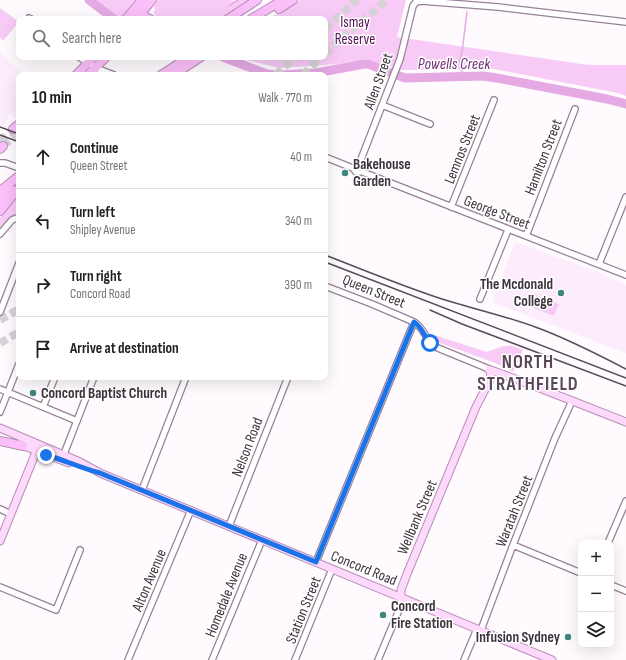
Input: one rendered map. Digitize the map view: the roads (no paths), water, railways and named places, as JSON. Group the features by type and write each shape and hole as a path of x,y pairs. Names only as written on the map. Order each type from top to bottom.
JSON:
{"highway":[{"path":"129,16 142,0"},
{"path":"139,16 152,0"},
{"path":"232,16 257,0"},
{"path":"256,16 283,0"},
{"path":"266,16 293,0"},
{"path":"79,72 91,60"},
{"path":"91,72 103,60"},
{"path":"166,72 184,60"},
{"path":"178,72 196,60"},
{"path":"0,191 16,181"},
{"path":"0,200 16,182"},
{"path":"0,211 16,192"},
{"path":"0,441 22,446"}],"main road":[{"name":"Queen Street","path":"490,370 626,422"},
{"name":"Wellbank Street","path":"476,407 490,380 490,370"},
{"name":"Wellbank Street","path":"401,597 401,590 407,574 490,370"},
{"path":"490,380 500,373"},
{"name":"Concord Road","path":"0,428 38,448 80,462 100,473 552,660"},
{"name":"Concord Road","path":"0,437 22,446 38,448"},
{"path":"0,541 38,448"}],"street":[{"path":"415,1 498,7 626,22"},
{"name":"Allen Street","path":"358,169 396,70 415,1"},
{"path":"91,60 96,68 106,72"},
{"name":"Lemnos Street","path":"451,207 494,100"},
{"path":"382,105 430,124"},
{"name":"Hamilton Street","path":"526,236 575,109"},
{"name":"George Street","path":"328,159 358,169 508,230 626,275"},
{"path":"0,163 16,167"},
{"path":"599,264 626,197"},
{"path":"0,234 12,220 16,218"},
{"path":"480,299 508,230"},
{"path":"0,312 16,271"},
{"name":"Queen Street","path":"328,287 414,322 433,346 490,370"},
{"path":"316,562 414,322"},
{"path":"0,412 16,372"},
{"path":"43,407 54,380"},
{"path":"63,457 93,380"},
{"path":"142,490 185,380"},
{"name":"Nelson Road","path":"229,526 287,380"},
{"path":"0,389 77,421"},
{"name":"Waratah Street","path":"464,660 479,629 572,401"},
{"path":"609,540 626,501"},
{"path":"0,509 11,514"},
{"name":"Alton Avenue","path":"128,660 191,510"},
{"name":"Homedale Avenue","path":"212,660 262,540"},
{"path":"513,545 578,572"},
{"path":"0,587 56,610 80,550"},
{"name":"Station Street","path":"295,660 332,569"},
{"path":"614,586 626,591"},
{"name":"Wellbank Street","path":"378,660 399,610 401,597"}],"waterway":[{"name":"Powells Creek","path":"89,0 110,16"},
{"path":"229,6 238,0"},
{"path":"467,12 462,52 459,63 461,70 468,77"},
{"name":"Powells Creek","path":"231,60 262,72"},
{"name":"Powells Creek","path":"321,72 368,64 405,78 483,76 607,99 626,104"}],"tunnel":[{"path":"328,25 357,0"},
{"path":"328,51 387,0"},
{"path":"279,72 292,60"},
{"path":"306,72 318,60"},
{"path":"0,141 13,129"},
{"path":"3,146 16,135"},
{"path":"0,320 16,311"},
{"path":"0,343 16,334"}],"railway":[{"path":"0,127 16,133"},
{"path":"0,135 16,141"},
{"path":"328,256 427,294 549,332 626,369"},
{"path":"328,263 626,378"},
{"path":"430,310 462,324 626,386"}],"place":[{"name":"Bakehouse Garden","path":"345,173"},
{"name":"The Mcdonald College","path":"561,293"},
{"name":"Concord Baptist Church","path":"33,393"},
{"name":"Concord Fire Station","path":"383,615"},
{"name":"Infusion Sydney","path":"568,637"}],"district":[{"name":"NORTH STRATHFIELD","path":"528,372"}],"park label":[{"name":"Ismay Reserve","path":"355,30"}]}
